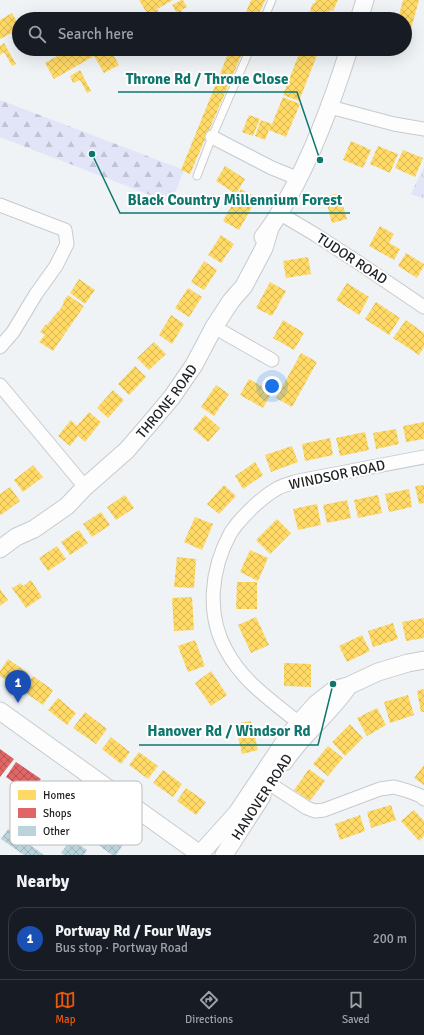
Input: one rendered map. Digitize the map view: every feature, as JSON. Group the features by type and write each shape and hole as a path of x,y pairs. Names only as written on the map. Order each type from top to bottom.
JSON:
{"street":[{"path":"361,12 365,0"},
{"name":"THRONE ROAD","path":"0,549 16,537 34,529 67,506 85,487 127,450 172,397 194,365 214,328 231,301 236,280 258,244 279,214 299,179 330,107 347,56"},
{"path":"330,107 394,124 424,129"},
{"path":"212,137 272,168 299,179"},
{"path":"0,206 65,230 67,244 56,266 36,294 13,332 0,347"},
{"name":"TUDOR ROAD","path":"279,214 353,259 424,307"},
{"path":"214,328 272,360"},
{"path":"0,385 85,487"},
{"name":"WINDSOR ROAD","path":"304,727 249,682 226,650 219,633 214,614 213,593 216,572 230,532 263,498 279,487 298,481 424,458"},
{"name":"HANOVER ROAD","path":"224,855 289,735 304,727 316,704 334,690 348,686 378,672 424,660"},
{"path":"0,711 98,781"},
{"path":"265,781 307,808 315,811 324,810 380,789 394,787 422,796 424,799"},
{"name":"HANOVER ROAD","path":"200,854 265,781"},
{"path":"142,813 200,854"}],"lane":[{"path":"267,12 272,0"},
{"path":"197,176 247,56"}],"green space":[{"path":"0,100 184,170 171,203 0,137"},
{"path":"424,167 424,199 411,194"}],"building: Homes":[{"path":"139,0 173,0 157,9 159,12 146,12"},
{"path":"183,0 187,7 181,10 182,12 176,12 172,5"},
{"path":"251,0 265,0 260,12 246,12"},
{"path":"316,0 338,0 333,11 330,10 329,12 310,12 313,3 315,3"},
{"path":"403,0 419,0 412,25 412,12 400,12"},
{"path":"12,13 12,35 11,33 0,39 0,20"},
{"path":"4,43 16,64 12,66 4,52 0,55 0,46"},
{"path":"58,56 94,56 54,79 45,63"},
{"path":"94,56 114,56 119,65 104,73"},
{"path":"227,56 241,56 190,174 181,170"},
{"path":"298,56 317,56 299,101 283,95"},
{"path":"80,70 91,91 87,93 80,80 73,83 70,76"},
{"path":"283,97 300,104 286,137 269,130 265,140 255,136 261,120 272,124"},
{"path":"249,115 260,119 253,136 242,132"},
{"path":"351,141 371,150 363,168 343,160"},
{"path":"378,146 398,154 390,173 370,164"},
{"path":"403,150 423,158 415,177 395,168"},
{"path":"225,166 245,179 236,194 216,181"},
{"path":"241,189 257,198 239,230 223,221"},
{"path":"339,193 347,219 332,223 325,197"},
{"path":"380,226 394,234 389,243 400,249 394,260 369,246"},
{"path":"221,235 234,244 221,263 208,255"},
{"path":"406,253 424,264 417,278 398,266"},
{"path":"308,257 311,274 286,278 283,261"},
{"path":"204,261 217,270 204,290 191,282"},
{"path":"79,279 95,290 85,304 70,293"},
{"path":"270,282 286,291 272,316 256,308"},
{"path":"347,283 369,297 359,315 336,300"},
{"path":"188,288 202,297 189,317 175,308"},
{"path":"68,295 84,306 53,351 39,342 45,335 40,332 59,311"},
{"path":"376,302 400,318 389,335 365,319"},
{"path":"171,315 184,324 172,344 159,335"},
{"path":"283,320 304,333 294,350 273,338"},
{"path":"406,320 424,333 424,347 419,355 393,338"},
{"path":"154,342 166,354 149,370 137,358"},
{"path":"301,353 317,362 292,407 276,398"},
{"path":"135,366 146,377 129,395 118,384"},
{"path":"249,379 272,392 263,408 240,395"},
{"path":"216,385 229,394 214,416 201,407"},
{"path":"113,390 124,400 108,418 97,408"},
{"path":"89,412 101,422 85,442 78,436 70,446 58,436 71,420 77,426"},
{"path":"205,415 220,428 208,442 193,429"},
{"path":"424,422 424,439 406,442 403,426"},
{"path":"396,429 399,444 376,449 373,433"},
{"path":"365,432 369,450 340,456 336,438"},
{"path":"330,438 333,455 305,461 302,444"},
{"path":"292,446 298,462 271,472 265,455"},
{"path":"255,462 263,475 243,489 235,476"},
{"path":"33,465 43,477 23,492 14,480"},
{"path":"224,485 236,496 219,514 207,504"},
{"path":"424,485 424,503 419,504 415,486"},
{"path":"10,487 20,501 1,515 0,494"},
{"path":"409,489 412,507 389,512 385,494"},
{"path":"125,495 134,508 116,520 107,507"},
{"path":"378,495 382,513 358,518 354,500"},
{"path":"347,500 351,518 327,523 323,505"},
{"path":"317,504 321,525 298,530 293,509"},
{"path":"101,512 110,525 92,537 83,524"},
{"path":"195,517 213,524 202,550 184,542"},
{"path":"277,519 291,533 270,554 256,540"},
{"path":"79,530 88,543 70,555 61,542"},
{"path":"57,546 66,559 48,571 39,558"},
{"path":"250,550 268,558 258,581 240,572"},
{"path":"177,557 196,559 194,588 174,587"},
{"path":"31,580 42,597 26,608 12,588 21,583 23,586"},
{"path":"237,582 257,582 257,609 236,609"},
{"path":"0,589 8,600 0,606"},
{"path":"192,597 194,630 174,631 172,598"},
{"path":"256,617 269,645 251,653 238,625"},
{"path":"424,618 424,638 406,641 402,622"},
{"path":"393,623 398,639 373,647 368,631"},
{"path":"362,635 370,651 347,662 339,646"},
{"path":"195,640 205,666 188,672 178,646"},
{"path":"8,659 28,673 18,688 0,676 0,671"},
{"path":"284,663 311,664 311,687 284,686"},
{"path":"211,671 227,695 211,706 195,683"},
{"path":"33,676 53,690 43,705 23,691"},
{"path":"424,689 424,712 421,712 417,691"},
{"path":"408,695 414,715 390,723 384,702"},
{"path":"58,698 76,713 67,725 48,710"},
{"path":"377,708 386,725 367,736 357,718"},
{"path":"85,712 107,729 96,744 73,728"},
{"path":"251,721 258,750 242,754 235,724"},
{"path":"350,724 363,738 345,756 332,742"},
{"path":"111,737 130,752 121,764 102,749"},
{"path":"328,746 343,758 328,776 313,764"},
{"path":"139,752 158,766 148,779 129,765"},
{"path":"424,765 424,785 414,778"},
{"path":"309,769 325,781 310,801 294,790"},
{"path":"163,770 182,784 173,797 153,783"},
{"path":"186,788 206,802 196,815 177,801"},
{"path":"391,805 396,820 371,828 367,812"},
{"path":"414,810 424,821 424,836 419,841 401,821"},
{"path":"360,815 365,831 340,840 335,824"}],"building: Shops":[{"path":"0,749 14,759 0,777"},
{"path":"16,762 41,779 40,781 12,781 6,777"}],"building: Other":[{"path":"8,829 10,830 10,845 30,845 44,855 24,855 1,839"},
{"path":"67,845 80,845 87,850 84,855 64,855 61,853"},
{"path":"98,845 123,845 116,855 112,855"}],"place":[{"name":"Black Country Millennium Forest","path":"92,154"},
{"name":"Throne Rd / Throne Close","path":"320,160"},
{"name":"Hanover Rd / Windsor Rd","path":"333,684"},
{"name":"Portway Rd / Four Ways","path":"18,703"}]}
